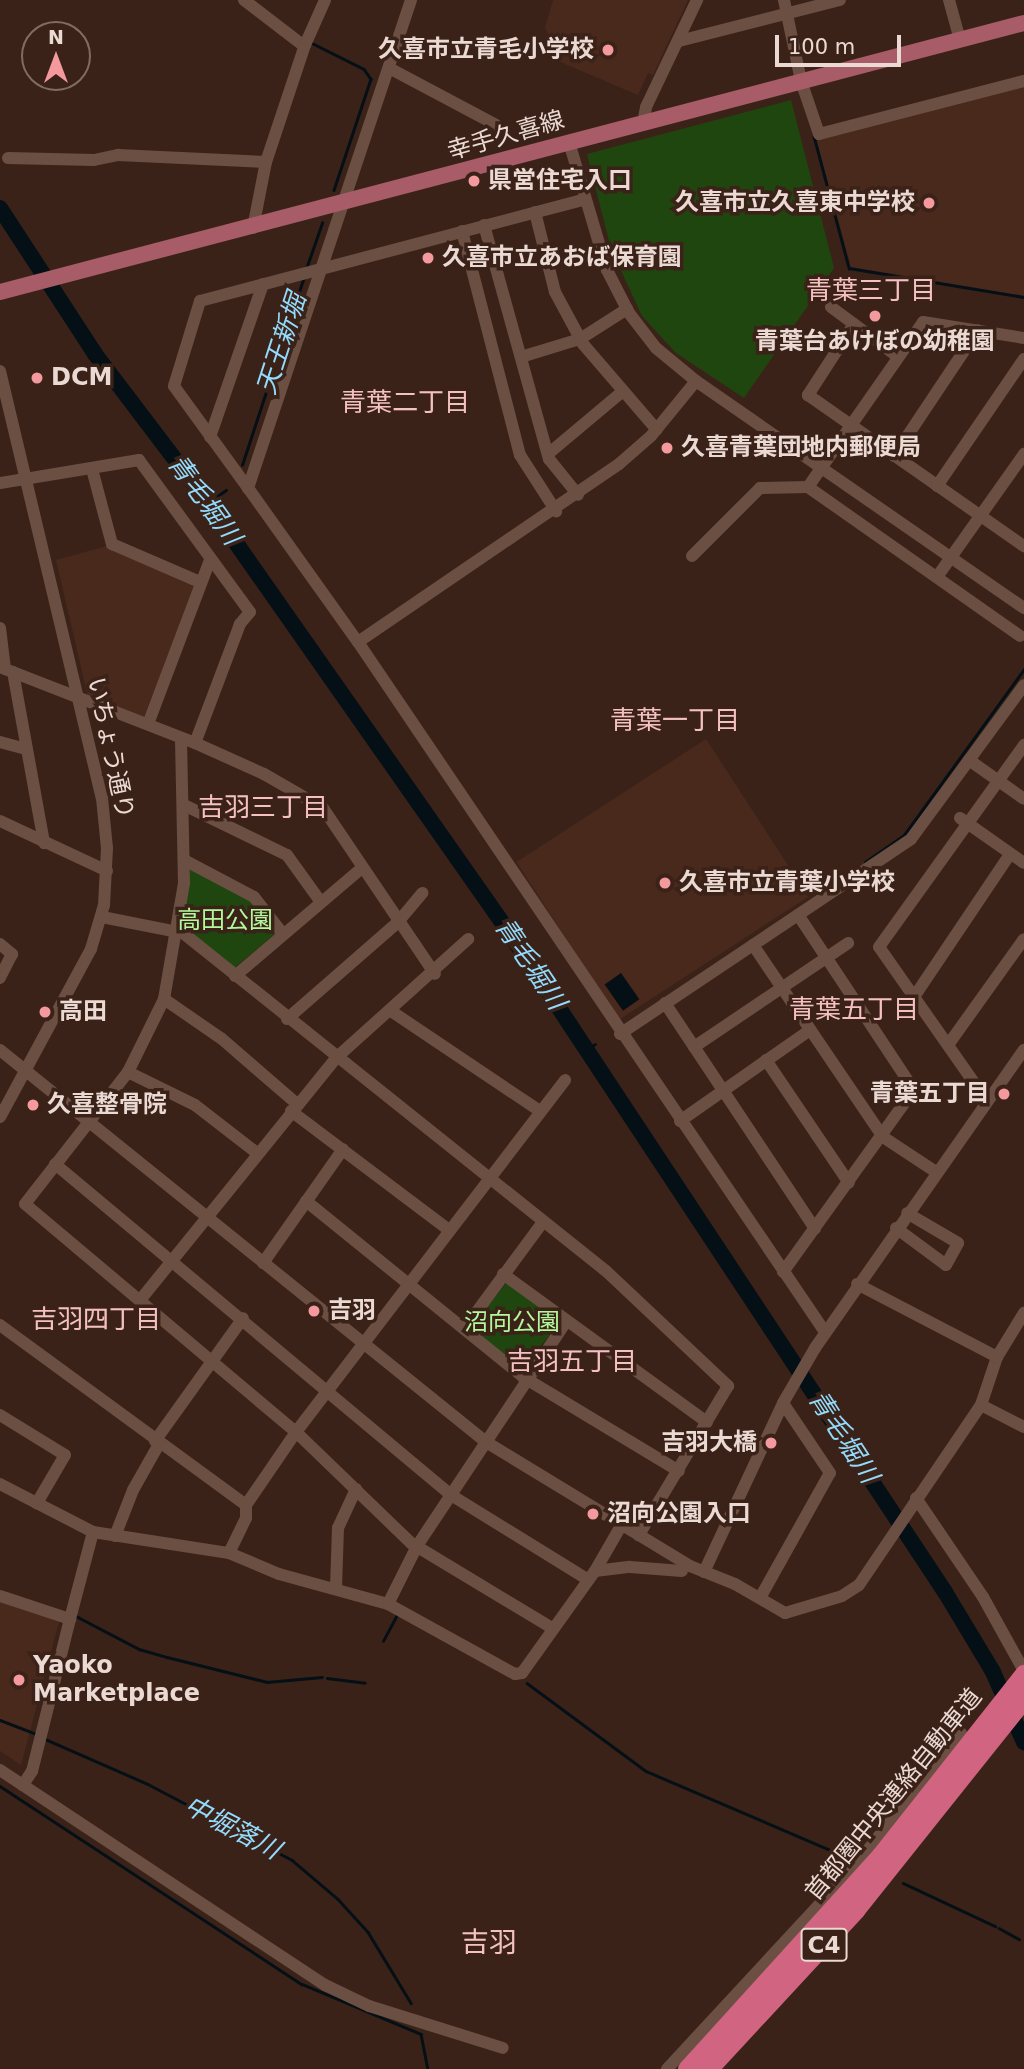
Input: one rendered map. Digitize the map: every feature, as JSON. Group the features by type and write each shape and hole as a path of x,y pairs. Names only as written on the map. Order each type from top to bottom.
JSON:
{"highway":[{"name":"首都圏中央連絡自動車道","path":"687,2069 881,1855 1024,1672"},
{"name":"首都圏中央連絡自動車道","path":"708,2069 878,1882 1024,1698"}],"main road":[{"name":"幸手久喜線","path":"0,292 253,228 1024,23"}],"street":[{"path":"244,0 306,43"},
{"path":"253,228 266,162 306,43 325,0"},
{"path":"248,488 318,270 411,0"},
{"path":"643,123 646,107 697,0"},
{"path":"784,0 784,14 818,134 1024,81"},
{"path":"679,41 840,0"},
{"path":"949,0 960,40"},
{"path":"389,68 496,125"},
{"path":"569,142 598,250 627,309 656,348 696,381 1024,608"},
{"path":"8,158 94,160 118,155 266,162"},
{"path":"585,199 200,301 174,386 358,642 620,1034 825,1332"},
{"path":"535,212 555,292 580,339 657,430"},
{"path":"484,225 548,454 578,495"},
{"path":"462,231 520,455 556,511"},
{"path":"210,437 263,284"},
{"path":"831,307 897,356"},
{"path":"521,357 580,339 627,309"},
{"path":"808,487 923,322 1024,338"},
{"path":"854,324 808,396 1024,546"},
{"path":"894,456 978,330"},
{"path":"937,486 1024,359"},
{"name":"いちょう通り","path":"0,371 106,820 107,871 102,917 80,972 0,1117"},
{"path":"358,642 578,495 657,430 696,381"},
{"path":"548,454 623,391"},
{"path":"937,576 981,516 1019,472 1024,454"},
{"path":"0,483 139,460 250,612 240,624 195,743"},
{"path":"92,468 111,544 200,582"},
{"path":"692,556 760,488 808,487 1020,636"},
{"path":"148,724 210,560"},
{"path":"0,628 6,669 26,749 44,843"},
{"path":"6,669 195,743 264,774 323,808 435,974"},
{"path":"620,1034 911,839 1024,685"},
{"path":"181,738 178,744 186,861 164,999 128,1072 25,1204 296,1432 417,1546 552,1628"},
{"path":"0,742 26,749"},
{"path":"982,1094 879,947 964,820 998,781 1024,745"},
{"path":"969,760 1024,799"},
{"path":"184,805 287,855 320,901"},
{"path":"964,820 1024,863"},
{"path":"0,821 107,871"},
{"path":"915,997 1010,853"},
{"path":"186,861 254,897 282,933"},
{"path":"235,976 282,933 362,868"},
{"path":"287,1019 398,922 422,893"},
{"path":"783,1272 883,1137 914,1090 797,915"},
{"path":"102,917 176,929 487,1180 606,1271 728,1386 639,1535"},
{"path":"141,1299 336,1058 435,974 436,965 468,939"},
{"path":"948,1045 1024,939"},
{"path":"694,1047 848,943"},
{"path":"0,944 12,954 0,978"},
{"path":"753,945 883,1137 936,1172"},
{"path":"164,999 222,1040 294,1108 343,1149 450,1230"},
{"path":"665,1003 815,1229"},
{"path":"391,1011 540,1111"},
{"path":"680,1121 810,1030"},
{"path":"0,1050 486,1442 704,1573 793,1614 842,1596 859,1585 981,1405 997,1357 1024,1313"},
{"path":"704,1573 785,1399 825,1332 1024,1050"},
{"path":"766,1060 849,1183"},
{"path":"128,1072 195,1105 257,1153"},
{"path":"229,1553 246,1518 246,1505 296,1432 565,1080"},
{"path":"262,1262 343,1149"},
{"path":"55,1164 243,1318 451,1495 591,1575 630,1567 682,1571"},
{"path":"306,1201 528,1380 679,1471"},
{"path":"896,1228 946,1265 958,1243 907,1213"},
{"path":"464,1329 543,1222"},
{"path":"503,1274 707,1422"},
{"path":"857,1284 997,1357"},
{"path":"116,1536 133,1490 157,1443 243,1318"},
{"path":"388,1604 417,1546 566,1322"},
{"path":"0,1325 157,1443 246,1505"},
{"path":"760,1598 830,1473 785,1399"},
{"path":"981,1405 1024,1427"},
{"path":"1,1419 65,1455 37,1503"},
{"path":"0,1484 93,1532 229,1553 279,1574 388,1604 515,1674 522,1673 591,1575 622,1524"},
{"path":"336,1588 338,1528 356,1489"},
{"path":"916,1500 1020,1650 1024,1672"},
{"path":"23,1785 32,1771 93,1532"},
{"path":"0,1596 70,1619"},
{"path":"667,2069 855,1866 961,1733"},
{"path":"0,1770 325,1985 369,2006 503,2048"}],"shaded area":[{"name":"久喜市立青毛小学校","path":"553,0 688,0 653,75 648,73 638,95 551,58 553,42 545,28"},
{"name":"久喜市立久喜東中学校","path":"1024,84 1024,296 851,267 816,139"},
{"path":"107,546 196,585 143,719 88,697 56,560"},
{"name":"久喜市立青葉小学校","path":"706,739 808,897 619,1020 516,862"},
{"path":"621,973 639,999 623,1011 605,984"},
{"name":"Yaoko Marketplace","path":"0,1598 60,1618 21,1765 0,1751"}],"green space":[{"path":"791,100 834,268 744,398 676,353 642,316 611,249 587,154"},
{"name":"高田公園","path":"191,866 253,899 276,933 233,969 180,924"},
{"name":"沼向公園","path":"507,1282 559,1323 523,1369 471,1328"}],"waterway":[{"name":"天王新堀","path":"312,43 364,69 371,79 334,190"},
{"path":"814,136 849,268 1024,297"},
{"name":"青毛堀川","path":"0,208 95,354 208,503 506,928 945,1592 993,1672 1024,1742"},
{"name":"天王新堀","path":"306,269 322,223"},
{"name":"天王新堀","path":"242,465 303,279"},
{"path":"208,503 226,490"},
{"path":"865,862 904,835 1024,669"},
{"path":"587,1049 595,1044"},
{"path":"383,1641 398,1613"},
{"path":"76,1616 139,1649 267,1682 322,1677"},
{"path":"327,1678 365,1683"},
{"path":"527,1683 646,1771 835,1852"},
{"name":"中堀落川","path":"0,1720 36,1734"},
{"name":"中堀落川","path":"45,1739 148,1784 292,1860 338,1899 368,1932 411,2003"},
{"path":"0,1786 302,1984 421,2034 428,2069"},
{"path":"903,1883 995,1926"},
{"path":"999,1928 1019,1939"}],"place":[{"name":"久喜市立青毛小学校","path":"608,50"},
{"name":"県営住宅入口","path":"474,181"},
{"name":"久喜市立久喜東中学校","path":"929,203"},
{"name":"久喜市立あおば保育園","path":"428,258"},
{"name":"青葉台あけぼの幼稚園","path":"875,316"},
{"name":"DCM","path":"37,378"},
{"name":"久喜青葉団地内郵便局","path":"667,448"},
{"name":"久喜市立青葉小学校","path":"665,883"},
{"name":"高田","path":"45,1012"},
{"name":"青葉五丁目","path":"1004,1094"},
{"name":"久喜整骨院","path":"33,1105"},
{"name":"吉羽","path":"314,1311"},
{"name":"吉羽大橋","path":"771,1443"},
{"name":"沼向公園入口","path":"593,1514"},
{"name":"Yaoko Marketplace","path":"19,1680"}],"district":[{"name":"青葉三丁目","path":"871,291"},
{"name":"青葉二丁目","path":"405,403"},
{"name":"青葉一丁目","path":"675,721"},
{"name":"吉羽三丁目","path":"263,808"},
{"name":"青葉五丁目","path":"854,1010"},
{"name":"吉羽四丁目","path":"96,1320"},
{"name":"吉羽五丁目","path":"572,1362"},
{"name":"吉羽","path":"489,1943"}]}
